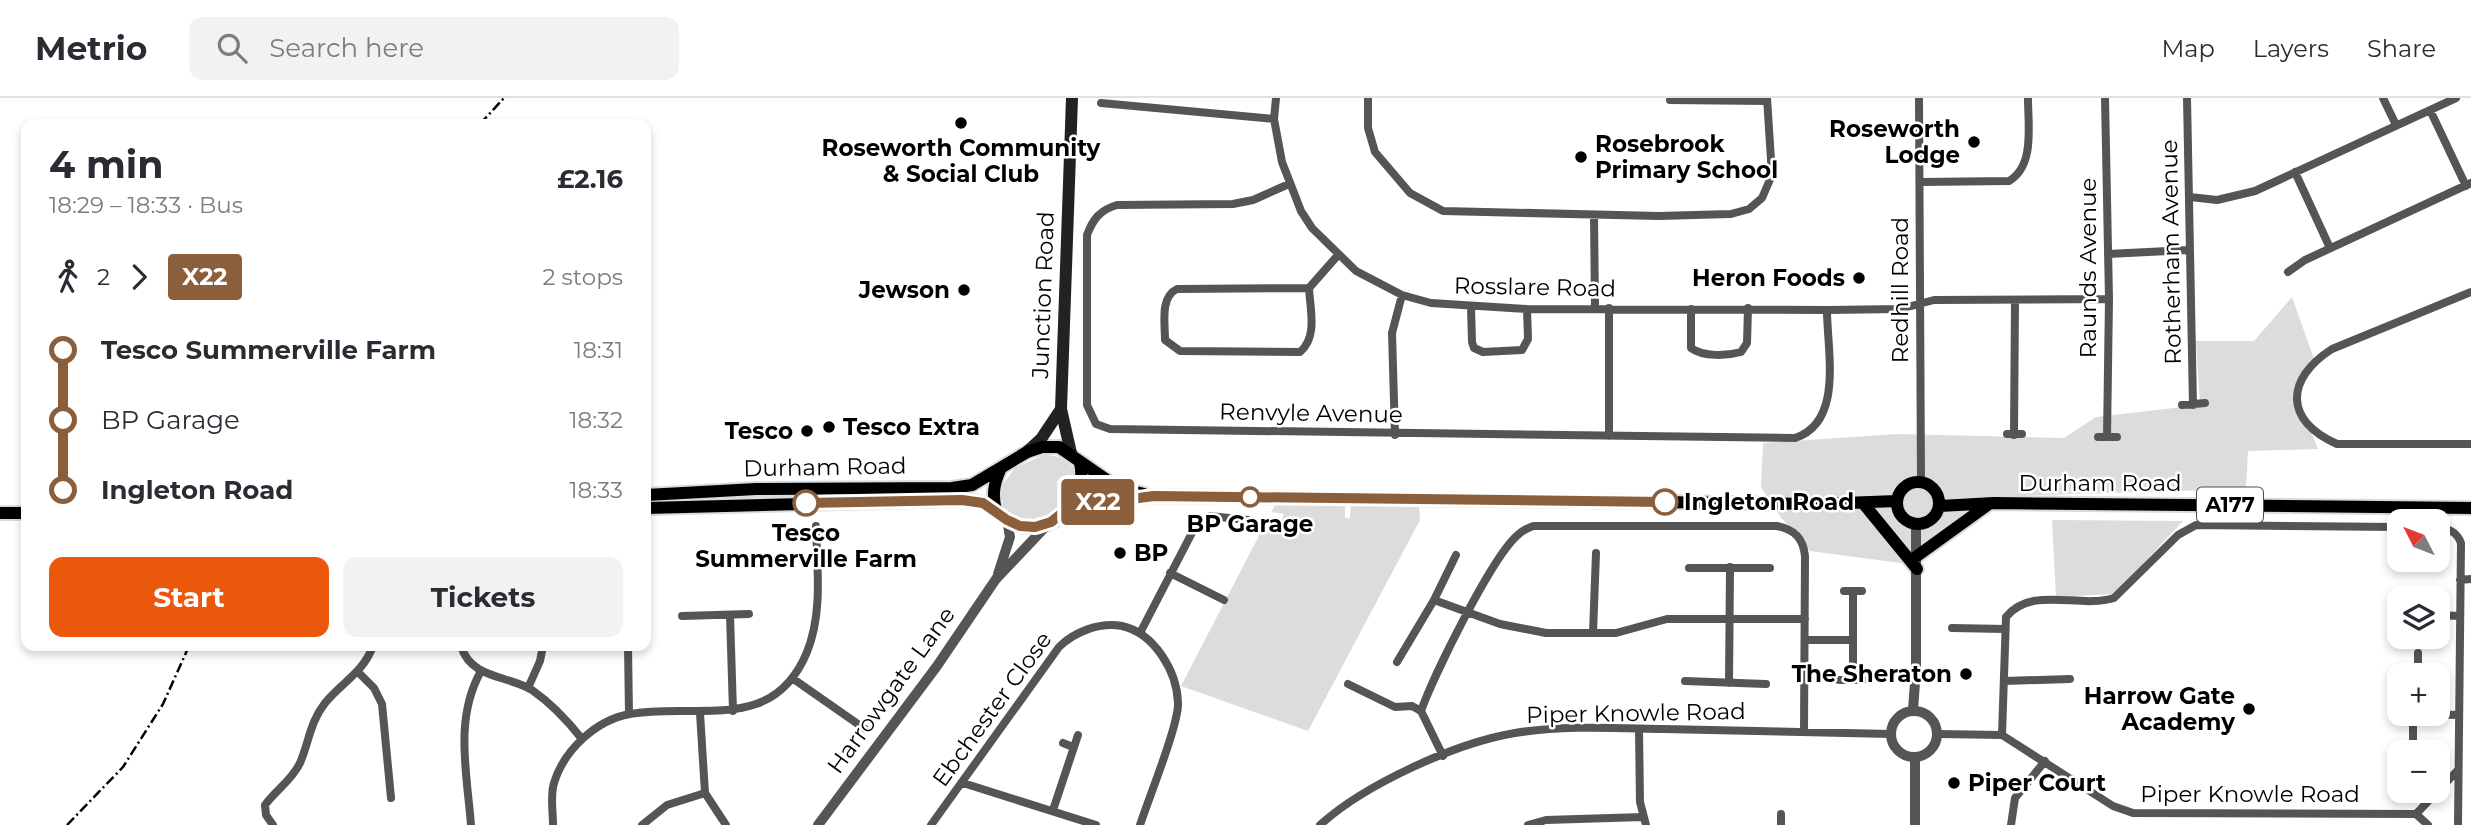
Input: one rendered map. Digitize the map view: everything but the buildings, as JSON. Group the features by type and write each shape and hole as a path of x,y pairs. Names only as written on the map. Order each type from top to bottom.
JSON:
{"main road":[{"name":"Junction Road","path":"1072,98 1061,409 1075,458"},
{"name":"Junction Road","path":"1027,452 1041,439 1061,409"},
{"path":"1027,452 1050,447 1075,458 1117,487 1154,496"},
{"name":"Durham Road","path":"651,495 756,489 952,488 972,485 1027,452"},
{"path":"1007,520 1020,526 1035,527 1051,522 1070,507 1080,495 1083,476 1075,458"},
{"path":"996,510 993,499 994,484 1001,470"},
{"path":"1921,481 1936,491 1940,506 1930,521 1916,524 1904,519 1897,501 1903,488 1921,481"},
{"path":"1070,507 1154,496 1863,503 1897,501"},
{"name":"Durham Road","path":"651,508 962,500 983,503 1007,520"},
{"path":"1863,503 1917,563 1989,503"},
{"name":"Durham Road","path":"1940,506 1989,503 2471,508"},
{"path":"0,513 21,513"}],"street":[{"name":"Rosslare Road","path":"1276,98 1274,119 1289,184 1312,228 1356,271 1402,295 1431,303 1527,309 1827,310 1900,309 1934,300 2109,299"},
{"path":"1368,98 1368,128 1375,152 1401,185 1428,205 1443,211 1473,214 1731,215 1749,209 1762,198 1772,175 1767,99 1670,103"},
{"name":"Redhill Road","path":"1919,98 1921,481"},
{"path":"1920,182 2009,181 2020,175 2026,161 2028,98"},
{"name":"Raunds Avenue","path":"2105,98 2109,299 2103,437 2117,437"},
{"name":"Rotherham Avenue","path":"2187,98 2193,405"},
{"path":"2383,98 2396,125"},
{"path":"2190,197 2217,200 2236,197 2456,98"},
{"path":"1101,104 1274,119"},
{"path":"2288,272 2330,248 2468,185 2430,110"},
{"path":"2295,172 2330,248"},
{"name":"Renvyle Avenue","path":"1289,184 1253,200 1233,204 1116,205 1106,208 1093,220 1087,234 1084,368 1089,416 1096,424 1110,429 1395,435 1795,438 1807,434 1819,422 1827,404 1827,310"},
{"path":"1594,215 1595,308"},
{"path":"2108,254 2188,250"},
{"path":"1309,288 1177,289 1170,292 1166,300 1165,340 1180,351 1300,352 1308,345 1311,336 1309,288 1338,255"},
{"path":"2471,292 2332,349 2312,362 2303,375 2297,405 2305,421 2319,436 2337,444 2471,444"},
{"path":"1395,435 1392,333 1402,295"},
{"path":"2014,435 2015,301"},
{"path":"1471,307 1472,342 1474,348 1483,352 1522,350 1528,339 1527,309"},
{"path":"1609,308 1609,436"},
{"path":"1691,309 1691,348 1702,354 1741,352 1746,343 1748,309"},
{"path":"2182,405 2205,403"},
{"path":"1140,825 1178,705 1165,658 1140,633 1195,527 1210,516 1248,520 1260,528"},
{"name":"Harrowgate Lane","path":"996,579 1010,537 1007,520"},
{"name":"Harrowgate Lane","path":"822,824 937,666 996,579 1051,522"},
{"path":"1913,710 1916,524"},
{"path":"1937,734 2002,735 2006,617 2015,606 2030,600 2113,598 2178,535 2196,525 2387,527"},
{"path":"553,825 554,783 562,765 582,739 599,727 629,714 733,711 762,702 792,678 807,652 815,622 816,526"},
{"path":"1421,711 1431,682 1499,558 1518,534 1533,526 1777,526 1789,529 1804,545 1804,731"},
{"path":"2450,532 2458,536 2460,579 2458,825"},
{"path":"1593,633 1596,553"},
{"path":"1397,662 1434,600 1456,555"},
{"path":"1729,683 1730,567"},
{"path":"1689,568 1770,568"},
{"path":"1170,573 1224,600"},
{"path":"2460,579 2471,579"},
{"path":"1853,591 1853,680"},
{"path":"1434,600 1521,630 1593,633 1639,629 1667,619 1805,619"},
{"path":"682,616 749,614"},
{"path":"730,615 733,711"},
{"path":"2450,616 2459,616"},
{"name":"Ebchester Close","path":"931,825 1070,636 1088,629 1120,626 1140,633"},
{"path":"1952,628 2005,629"},
{"path":"1805,640 1853,640"},
{"path":"273,825 265,805 293,776 303,754 310,727 325,703 367,663 371,651"},
{"path":"464,651 471,663 481,671 528,688 560,712 582,739"},
{"path":"528,688 541,651"},
{"path":"628,651 629,714"},
{"path":"2418,653 2418,663"},
{"path":"471,825 464,719 472,687 481,671"},
{"path":"358,672 374,688 382,704 391,798"},
{"path":"792,678 865,729"},
{"path":"2004,681 2070,679"},
{"path":"1839,680 1863,680"},
{"path":"1685,681 1766,684"},
{"path":"1348,684 1395,707 1412,706 1421,711 1443,756"},
{"path":"1913,710 1929,716 1937,734 1931,750 1915,757 1899,752 1891,734 1898,717 1913,710"},
{"path":"700,713 705,793 726,825"},
{"path":"2450,715 2459,715"},
{"name":"Piper Knowle Road","path":"1320,825 1366,791 1462,747 1512,734 1558,728 1891,734"},
{"path":"1528,825 1546,820 1644,821 1639,729"},
{"path":"1053,810 1078,734"},
{"name":"Piper Knowle Road","path":"2002,735 2113,806 2133,813 2416,814"},
{"path":"1063,743 1073,747"},
{"path":"1915,757 1915,825"},
{"path":"2011,825 2015,798 2045,761"},
{"path":"2428,825 2416,814 2458,770"},
{"path":"962,783 1096,825"},
{"path":"642,825 667,805 705,793"},
{"path":"1781,814 1781,825"}],"shaded area":[{"path":"2292,297 2314,359 2295,391 2318,449 2248,451 2246,489 2010,496 1916,565 1810,551 1779,515 1761,487 1763,443 1898,434 2064,438 2096,417 2200,405 2196,341 2254,341"},
{"path":"1043,455 1065,460 1078,479 1056,510 1037,520 1026,519 1003,506 1001,487 1015,468"},
{"path":"1276,504 1345,505 1345,518 1350,518 1351,504 1419,505 1420,520 1308,731 1181,686 1264,526 1276,531 1284,514 1271,512"},
{"path":"2052,520 2183,521 2115,594 2056,597"}],"railway":[{"path":"485,119 504,98"},
{"path":"67,825 123,767 163,704 187,651"}],"bus line":[{"name":"X22","path":"806,503 962,500 983,503 1007,520 1020,526 1035,527 1051,522 1070,507 1154,496 1665,502"}],"place":[{"name":"Roseworth Community & Social Club","path":"961,123"},
{"name":"Roseworth Lodge","path":"1974,142"},
{"name":"Rosebrook Primary School","path":"1581,157"},
{"name":"Heron Foods","path":"1859,278"},
{"name":"Jewson","path":"964,290"},
{"name":"Tesco Extra","path":"829,427"},
{"name":"Tesco","path":"807,431"},
{"name":"BP Garage","path":"1250,497"},
{"name":"Ingleton Road","path":"1665,502"},
{"name":"Tesco Summerville Farm","path":"806,503"},
{"name":"BP","path":"1120,553"},
{"name":"The Sheraton","path":"1966,674"},
{"name":"Harrow Gate Academy","path":"2249,709"},
{"name":"Piper Court","path":"1954,783"}]}
